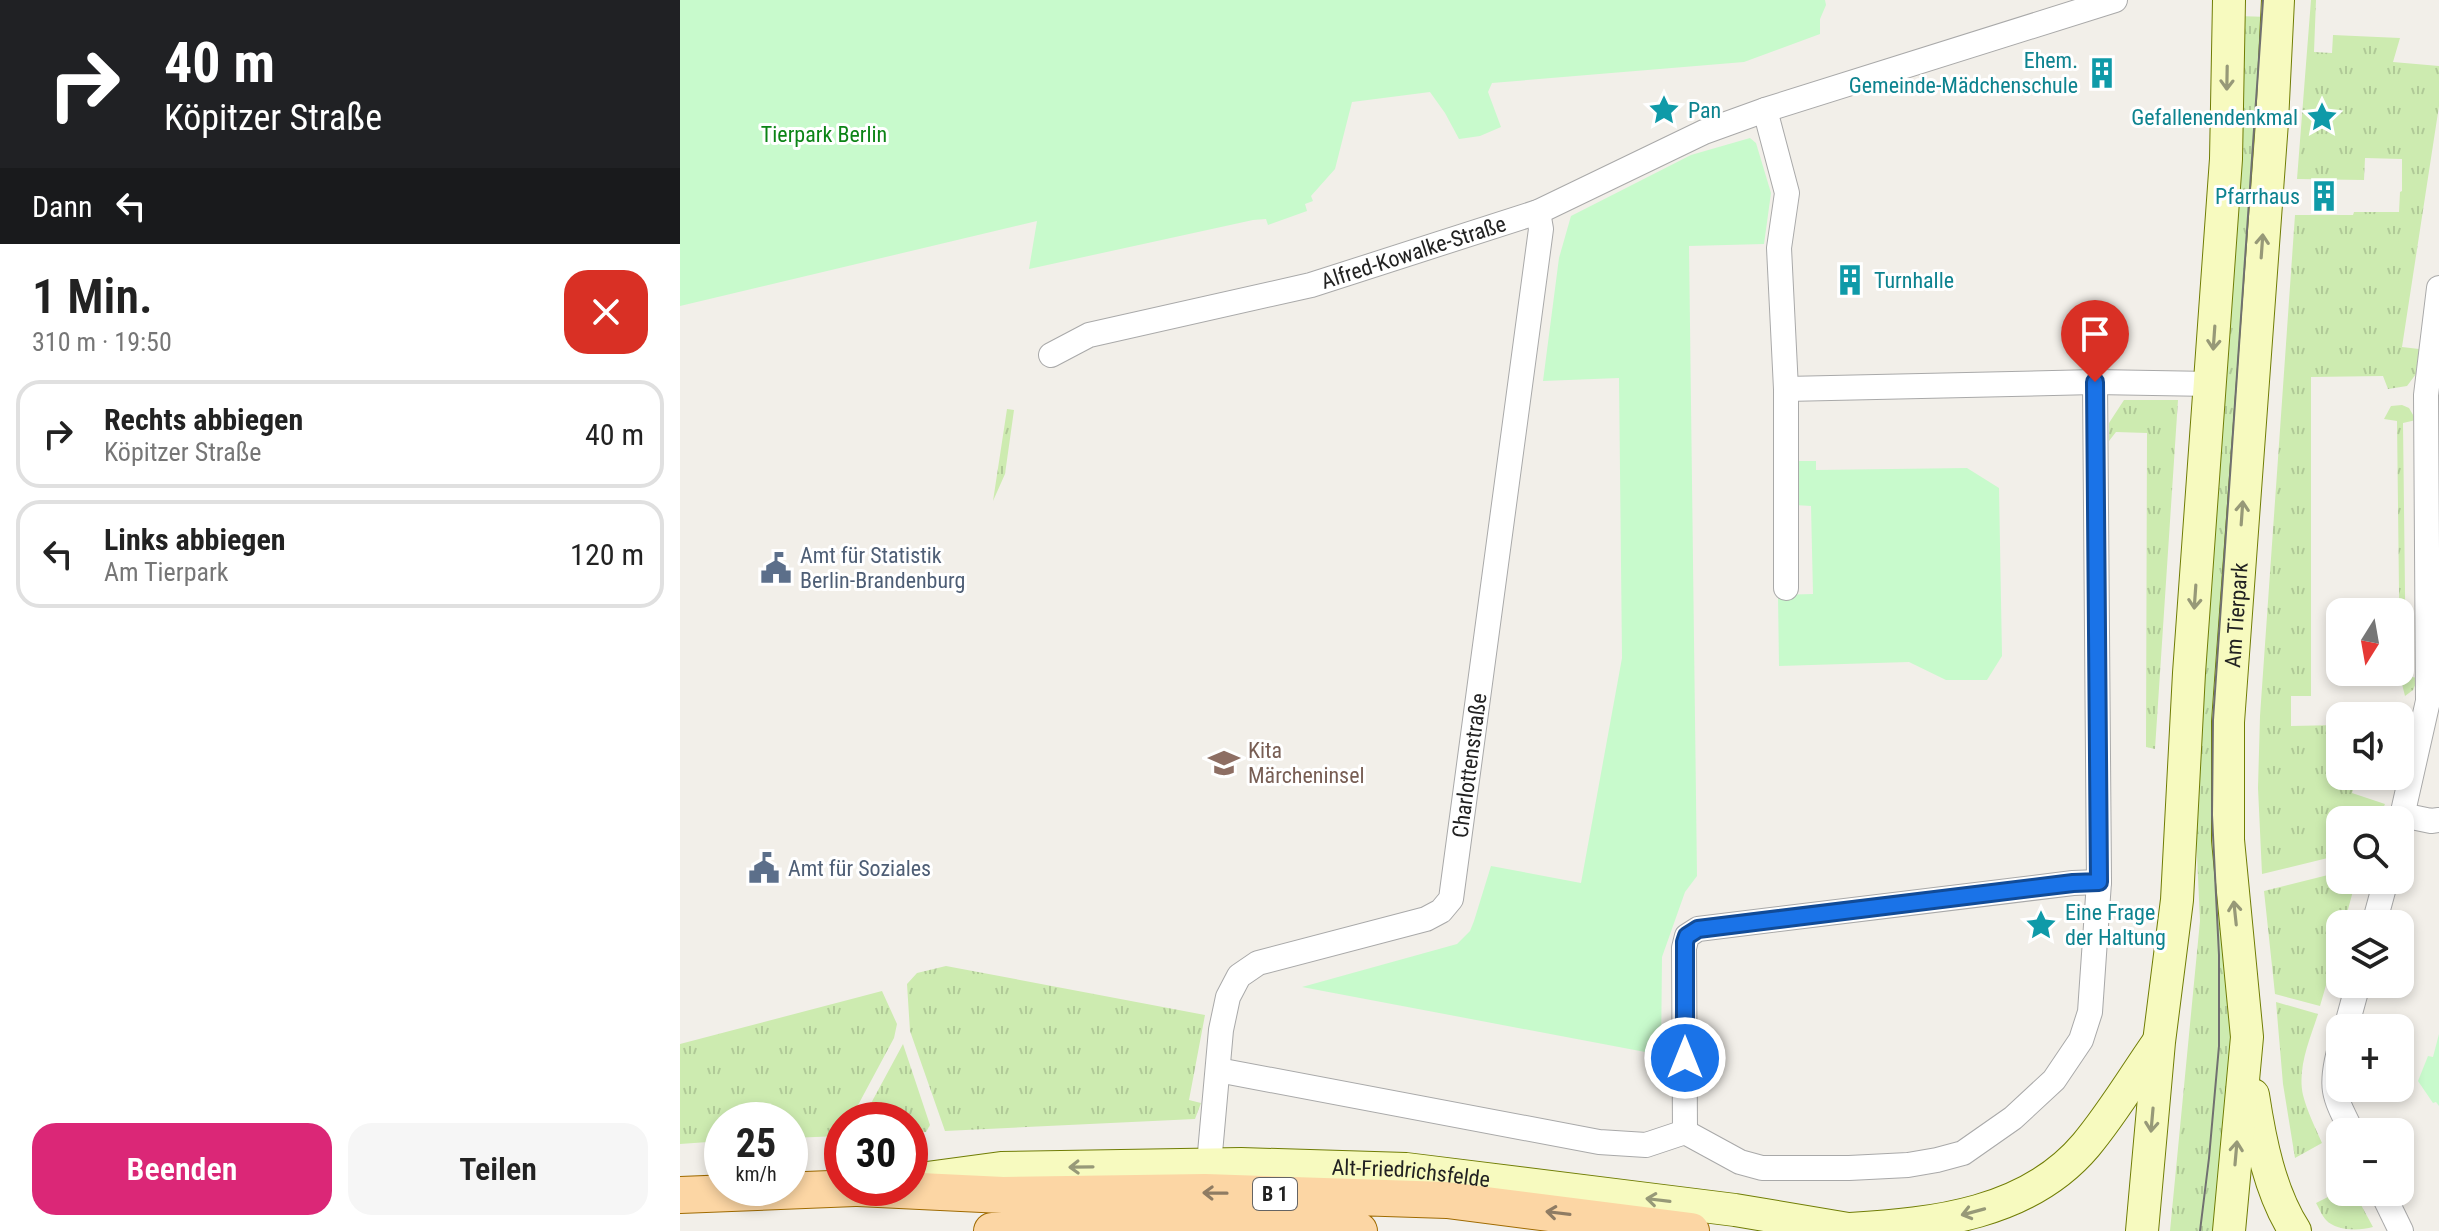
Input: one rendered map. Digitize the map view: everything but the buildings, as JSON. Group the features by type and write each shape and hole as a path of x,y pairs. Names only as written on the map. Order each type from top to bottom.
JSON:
{"main road":[{"name":"Am Tierpark","path":"2142,1231 2159,1042 2177,900 2189,673 2226,159 2229,0"},
{"name":"Am Tierpark","path":"2229,1231 2247,1037 2228,840 2228,722 2271,138 2278,0"},
{"path":"2247,1037 2261,1142 2272,1180 2295,1231"},
{"name":"Alt-Friedrichsfelde","path":"928,1178 1001,1168 1209,1164 1406,1169 1735,1210 1855,1230 1937,1221 1977,1212 2025,1192 2060,1169 2086,1145 2159,1042"},
{"name":"B 1","path":"680,1195 824,1189"},
{"name":"Alt-Friedrichsfelde","path":"928,1191 1003,1195 1205,1192 1447,1200 1691,1231"},
{"name":"B 1","path":"992,1231 1183,1227 1359,1231"}],"street":[{"name":"Alfred-Kowalke-Straße","path":"1051,355 1089,335 1311,285 1538,212 1704,132 2115,0"},
{"path":"1765,110 1787,193 1779,248 1786,389 1786,588"},
{"name":"Charlottenstraße","path":"1209,1164 1221,1030 1228,997 1239,976 1251,967 1426,919 1441,911 1451,899 1541,229 1538,212"},
{"path":"2404,806 2428,701 2426,395 2439,288"},
{"path":"1786,389 2095,382 2211,384"},
{"path":"1218,1070 1599,1142 1646,1145 1685,1132 1740,1162 1762,1168 1849,1168 1937,1160 1963,1153 2013,1118 2054,1080 2070,1058 2081,1040 2090,1012 2099,882 2095,382"},
{"path":"2414,820 2439,820"},
{"path":"1685,1132 1684,948 1687,936 1698,929 2099,882"},
{"path":"2389,1206 2400,1230"}],"green space":[{"name":"Tierpark Berlin","path":"680,0 1825,0 1826,5 1820,19 1820,34 1744,62 1492,83 1488,92 1501,127 1480,136 1459,139 1430,92 1352,102 1335,169 1311,196 1313,201 1305,204 1307,211 1268,225 1266,219 1253,220 1029,269 1037,221 680,306"},
{"path":"2311,0 2316,0 2314,52 2332,53 2333,35 2400,38 2393,62 2439,66 2439,106 2402,347 2419,349 2416,374 2407,386 2388,389 2383,376 2311,377 2311,696 2291,696 2291,726 2326,725 2326,790 2353,790 2352,793 2385,804 2326,806 2326,858 2262,874 2258,788 2260,716 2295,215 2399,212 2402,159 2365,158 2364,180 2297,179"},
{"path":"2239,16 2268,17 2243,365 2235,1018 2215,1231 2170,1231 2200,921 2195,812"},
{"path":"1750,138 1756,143 1771,193 1764,244 1689,246 1697,876 1685,892 1662,957 1661,1055 1302,987 1457,944 1470,931 1491,866 1581,883 1622,658 1619,378 1543,381 1559,258 1571,216 1691,155"},
{"path":"2124,400 2178,400 2155,749 2146,747 2147,433 2116,432 2109,441 2109,423"},
{"path":"2391,406 2409,408 2416,420 2403,423 2405,598 2399,598 2397,421 2384,419"},
{"path":"1007,409 1014,410 1005,474 993,501"},
{"path":"1795,461 1816,461 1816,470 1967,468 1999,488 2002,656 1987,680 1946,680 1909,662 1779,666 1778,595 1813,594 1811,506 1795,505"},
{"path":"2414,677 2418,678 2413,690 2405,696 2402,686 2414,686"},
{"path":"2326,876 2326,894 2352,894 2348,910 2326,910 2326,985 2320,1006 2275,994 2264,891"},
{"path":"946,966 1205,1015 1189,1100 1201,1103 1195,1119 945,1131 910,1031 907,984 917,973"},
{"path":"882,991 897,1024 894,1038 860,1102 824,1102 824,1137 808,1137 808,1102 704,1102 704,1142 680,1144 680,1044"},
{"path":"2276,1002 2318,1014 2305,1054 2302,1085 2307,1107 2322,1143 2295,1158 2283,1084"},
{"path":"2439,1034 2439,1106 2433,1103 2418,1081 2428,1056 2433,1057"},
{"path":"903,1044 922,1102 872,1102"},
{"path":"2326,1198 2326,1206 2362,1206 2373,1227 2348,1229 2330,1224 2316,1203"}],"tram line":[{"path":"2200,1231 2219,1046 2219,955 2212,815 2213,720 2263,0"}],"place":[{"name":"Ehem. Gemeinde-Mädchenschule","path":"2102,73"},
{"name":"Pan","path":"1664,110"},
{"name":"Gefallenendenkmal","path":"2322,117"},
{"name":"Pfarrhaus","path":"2324,196"},
{"name":"Turnhalle","path":"1850,280"},
{"name":"Amt für Statistik Berlin-Brandenburg","path":"776,568"},
{"name":"Kita Märcheninsel","path":"1224,763"},
{"name":"Amt für Soziales","path":"764,868"},
{"name":"Eine Frage der Haltung","path":"2041,925"}],"route":[{"path":"1685,1058 1684,948 1687,936 1698,929 2099,882 2095,382"}]}
